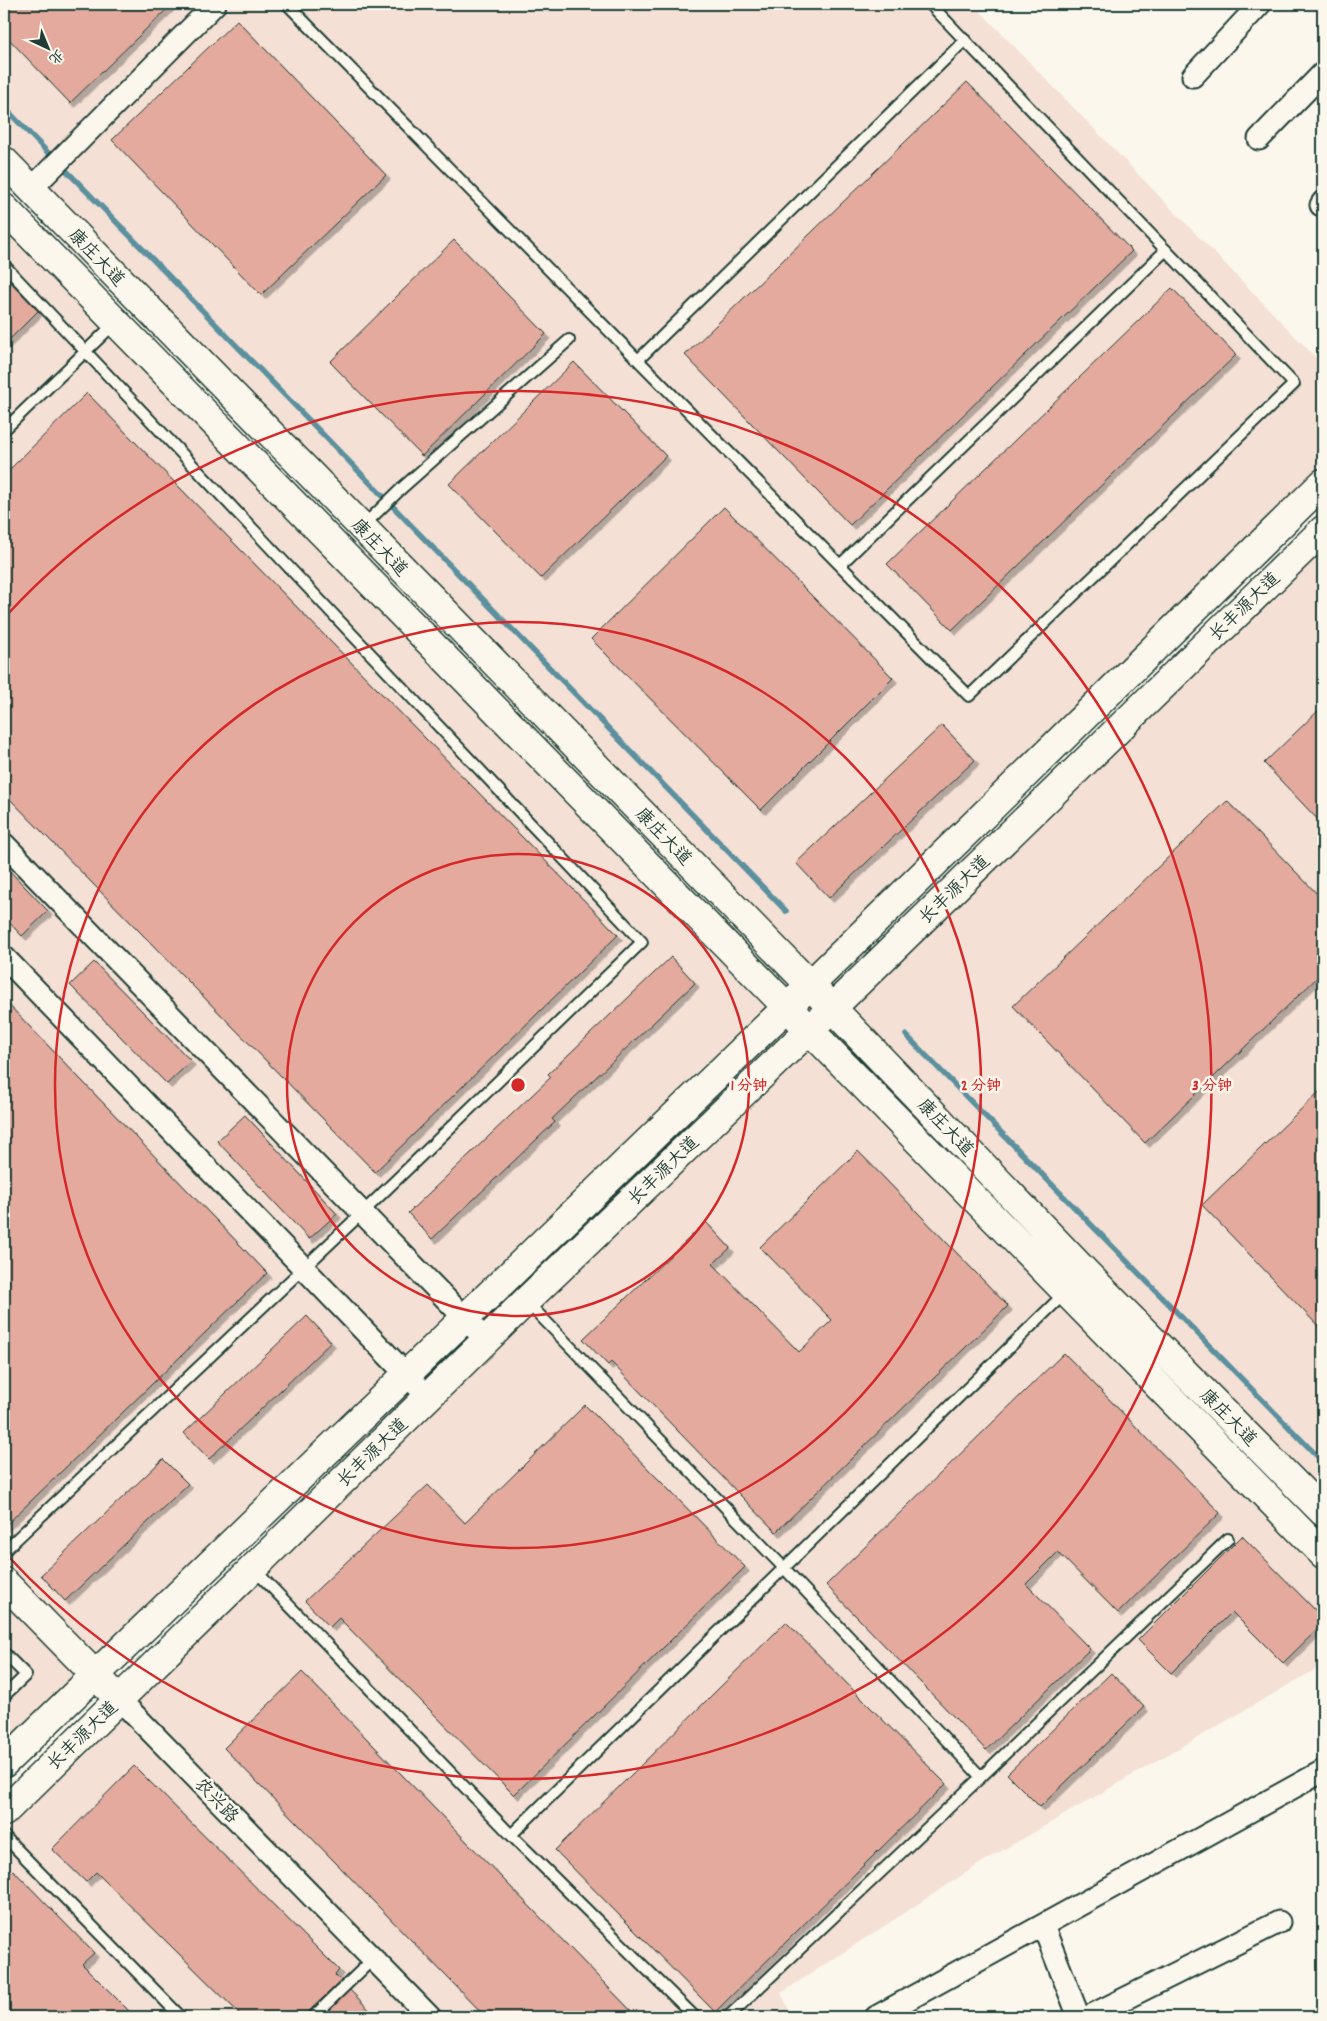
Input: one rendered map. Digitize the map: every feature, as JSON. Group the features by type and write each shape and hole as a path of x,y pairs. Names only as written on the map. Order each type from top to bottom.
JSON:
{"main road":[{"name":"康庄大道","path":"4,161 832,1008 1076,1282 1323,1554"},
{"name":"康庄大道","path":"4,208 787,1007 1076,1282 1323,1512"},
{"name":"长丰源大道","path":"4,1763 810,985 1323,483"},
{"name":"长丰源大道","path":"4,1812 526,1301 832,1008 1323,530"},
{"name":"农兴路","path":"4,1582 119,1699"}],"street":[{"path":"31,189 216,4"},
{"path":"1193,76 1260,4"},
{"path":"1259,139 1323,73"},
{"path":"4,844 486,1340"},
{"path":"4,957 428,1397"},
{"name":"农兴路","path":"119,1699 430,2017"},
{"path":"876,2017 1323,1771"},
{"path":"1088,2017 1279,1922"},
{"path":"1042,1926 1078,2017"}],"lane":[{"path":"287,4 969,696 1294,384 930,4"},
{"path":"638,360 965,40"},
{"path":"840,565 1166,250"},
{"path":"4,265 642,942 362,1213 4,1550"},
{"path":"4,430 116,322"},
{"path":"361,528 403,487 569,340"},
{"path":"511,1835 1076,1282"},
{"path":"526,1301 784,1568 981,1777"},
{"path":"728,2017 1228,1539"},
{"path":"253,1568 511,1835 694,2017"},
{"path":"4,1653 26,1675 4,1696"},
{"path":"4,1836 181,2017"},
{"path":"313,2017 373,1959"}],"shaded area":[{"path":"4,4 973,4 1323,365 1323,483 810,985 4,161"},
{"path":"4,208 787,1007 4,1763"},
{"path":"1323,530 1323,1512 832,1008"},
{"path":"810,1029 1323,1554 1323,1665 984,1861 781,1993 792,2017 4,2017 4,1812"}],"building":[{"path":"4,4 172,4 70,103 4,34"},
{"path":"237,20 386,175 261,295 112,140"},
{"path":"967,82 1132,251 850,525 685,355"},
{"path":"454,240 546,334 422,456 330,362"},
{"path":"4,275 38,311 4,345"},
{"path":"1172,288 1236,355 952,630 887,564"},
{"path":"574,362 666,456 541,578 449,484"},
{"path":"87,393 618,935 375,1172 4,793 4,475"},
{"path":"724,507 893,678 761,810 591,639"},
{"path":"1323,706 1323,825 1264,763"},
{"path":"942,725 975,760 829,898 796,863"},
{"path":"1227,801 1323,900 1323,972 1145,1143 1013,1006"},
{"path":"4,865 48,911 22,936 4,917"},
{"path":"671,957 695,983 552,1119 555,1122 432,1239 408,1213 551,1077 548,1074"},
{"path":"94,962 191,1061 167,1084 70,985"},
{"path":"4,1000 267,1273 4,1527"},
{"path":"1323,1088 1323,1331 1202,1205"},
{"path":"245,1115 337,1214 309,1239 217,1141"},
{"path":"858,1151 1008,1306 776,1532 611,1362 608,1365 583,1339 706,1222 730,1248 713,1264 799,1352 832,1320 760,1247"},
{"path":"307,1316 331,1342 209,1459 184,1433"},
{"path":"1064,1353 1220,1513 1118,1613 1058,1552 1026,1584 1090,1649 986,1750 826,1585"},
{"path":"585,1405 745,1567 514,1795 339,1618 330,1627 305,1601 428,1485 465,1523"},
{"path":"163,1459 188,1484 65,1601 41,1575"},
{"path":"1242,1536 1323,1618 1323,1624 1283,1663 1232,1612 1171,1673 1138,1640"},
{"path":"786,1622 946,1784 715,2012 555,1850"},
{"path":"302,1672 637,2017 486,2017 224,1748"},
{"path":"1111,1673 1144,1707 1040,1807 1007,1774"},
{"path":"134,1766 339,1970 335,1975 341,1981 308,2012 306,2017 243,2017 96,1872 86,1882 52,1849"},
{"path":"13,1870 94,1953 82,1964 135,2017 4,2017 4,1879"},
{"path":"350,1990 376,2017 323,2017"}],"waterway":[{"path":"4,107 54,159"},
{"path":"61,165 786,911"},
{"path":"906,1035 1323,1462"}]}
